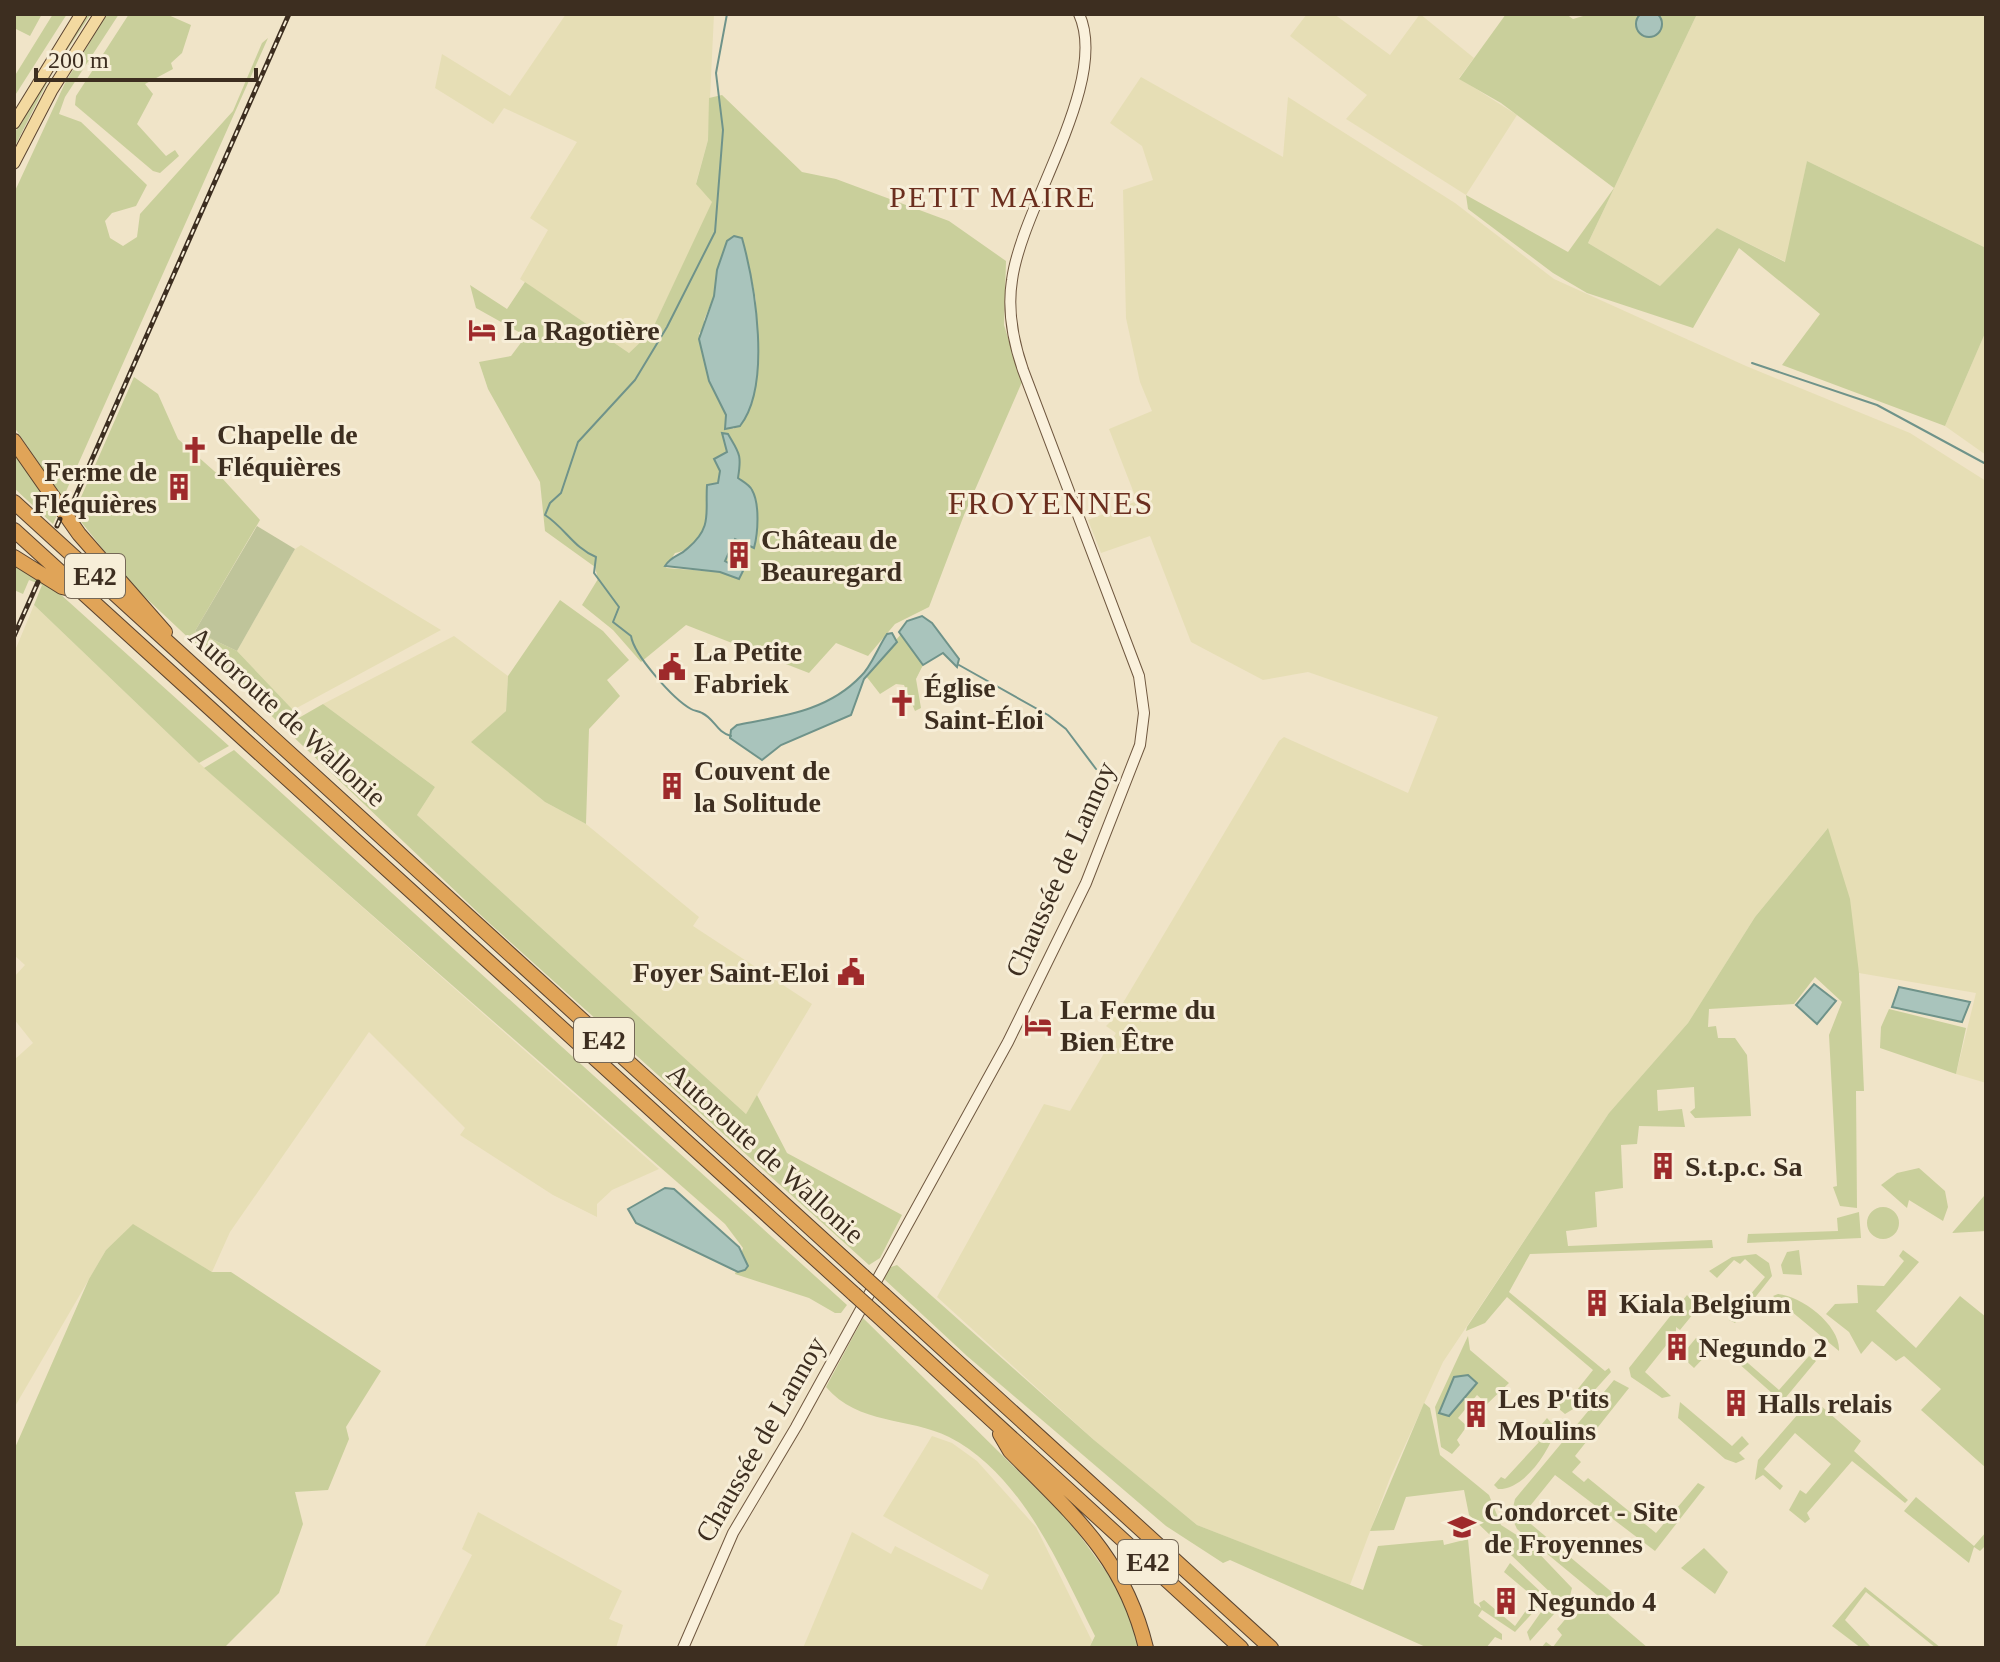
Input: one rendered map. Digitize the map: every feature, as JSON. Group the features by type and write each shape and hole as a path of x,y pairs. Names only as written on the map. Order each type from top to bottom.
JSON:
{"highway":[{"path":"14,441 54,502 157,620 176,650"},
{"name":"Autoroute de Wallonie","path":"14,502 1271,1648"},
{"name":"Autoroute de Wallonie","path":"14,530 1241,1648"},
{"path":"14,557 62,587 83,593"},
{"path":"988,1417 1010,1451 1108,1556 1125,1584 1146,1648"},
{"path":"1132,1520 1159,1533"}],"main road":[{"path":"14,123 81,14"},
{"path":"14,163 52,90 100,14"},
{"name":"Chaussée de Lannoy","path":"683,1648 733,1533 811,1402 1013,1032 1086,883 1140,745 1144,713 1139,676 1023,370 1011,322 1011,283 1016,257 1077,98 1086,59 1086,37 1079,14"}],"shaded area":[{"path":"566,14 714,14 708,140 696,183 713,202 651,332 629,353 520,279 548,230 530,218 577,142 504,108 493,124 435,88 442,54 510,96"},
{"path":"1307,14 1334,14 1390,55 1420,14 1474,58 1459,78 1517,115 1466,195 1346,119 1367,95 1290,36"},
{"path":"1697,14 1986,14 1986,248 1807,161 1786,262 1717,228 1660,286 1588,243"},
{"path":"1141,77 1283,157 1288,97 1455,203 1554,279 1746,366 1910,433 1986,481 1986,1083 1956,1074 1976,993 1859,973 1827,829 1755,917 1688,1023 1609,1113 1443,1362 1390,1478 1350,1585 1197,1525 1094,1440 937,1297 1044,1104 1070,1111 1116,1033 1106,1026 1114,1018 1279,741 1284,737 1408,793 1438,717 1308,672 1263,680 1191,642 1150,536 1101,553 1088,520 1137,501 1109,429 1152,411 1140,382 1126,318 1123,190 1153,180 1142,146 1110,123"},
{"path":"1986,331 1986,455 1945,426"},
{"path":"301,545 441,630 293,710 237,651 295,549"},
{"path":"34,605 199,763 659,1169 612,1190 597,1204 597,1217 553,1195 460,1135 465,1128 369,1032 230,1232 212,1272 133,1225 106,1250 14,1408 14,1060 33,1043 14,1019 14,977 25,965 14,955 14,653"},
{"path":"454,636 508,676 506,711 472,742 545,802 586,824 699,917 693,926 812,1004 746,1114 417,815 435,787 323,704"},
{"path":"932,1436 952,1443 977,1461 1036,1527 1092,1641 1089,1648 803,1648 852,1532 891,1554 895,1546 982,1590 989,1575 883,1516"},
{"path":"478,1512 622,1591 609,1619 623,1625 616,1648 424,1648 472,1555 462,1549"}],"green space":[{"path":"15,14 42,14 30,36 14,28"},
{"path":"53,14 67,14 14,97 14,77"},
{"path":"86,14 91,14 53,71 14,148 14,134"},
{"path":"107,14 119,14 65,97 59,114 81,122 147,185 136,206 112,213 105,221 110,238 123,246 137,237 140,214 233,111 262,43 268,38 63,498 14,427 14,193 65,83"},
{"path":"129,14 166,14 191,25 182,53 171,63 173,69 145,84 153,94 137,124 166,156 175,150 179,156 160,173 153,171 75,105 76,96"},
{"path":"1506,14 1566,14 1573,19 1590,14 1697,14 1588,243 1660,286 1717,228 1785,262 1807,161 1986,248 1986,331 1945,426 1782,365 1820,314 1739,248 1693,328 1587,293 1553,273 1468,209 1466,195 1568,252 1614,188 1501,103 1459,79"},
{"path":"722,95 802,172 836,179 949,221 1006,261 1004,325 1022,382 964,515 929,607 895,624 868,656 836,643 809,673 686,625 641,662 613,630 582,605 598,579 595,567 545,531 540,482 488,389 479,362 511,356 526,336 476,308 470,285 507,309 525,282 629,353 651,332 712,202 696,184 708,140 709,98","holes":["747,256 756,300 743,422 733,429 709,381 699,333 705,329 704,320 714,296 717,270","722,433 738,453 737,478 751,487 757,530 753,548 735,539 724,562 739,579 720,572 666,568 675,553 692,545 704,529 709,510 706,491 718,483 720,471 716,464 727,452"]},
{"path":"134,377 158,394 178,439 222,478 260,520 195,631 237,651 293,710 277,721 130,583 74,513"},
{"path":"14,447 58,513 53,524 14,488"},
{"path":"257,526 295,549 237,651 195,631"},
{"path":"14,565 59,593 229,746 199,763 34,605 42,585 29,580 23,594 14,590"},
{"path":"560,600 603,631 629,660 607,680 620,696 589,729 586,824 545,802 471,742 506,711 508,676"},
{"path":"901,634 923,665 916,679 921,708 915,711 904,685 896,684 880,694 866,676"},
{"path":"323,704 435,787 417,815 746,1114 757,1095 787,1153 902,1215 880,1258 869,1265 487,921 283,727"},
{"path":"234,750 847,1305 841,1313 835,1313 809,1298 735,1274 743,1248 725,1224 204,768"},
{"path":"1828,828 1850,899 1859,973 1864,1091 1856,1091 1857,1208 1840,1206 1833,1187 1837,1186 1829,1035 1842,1002 1815,977 1794,1004 1709,1009 1708,1027 1716,1026 1718,1038 1735,1038 1747,1055 1751,1116 1695,1118 1690,1112 1695,1108 1694,1087 1657,1090 1658,1111 1682,1109 1685,1127 1639,1126 1637,1144 1621,1145 1623,1188 1595,1192 1597,1227 1566,1231 1568,1246 1712,1240 1713,1248 1530,1254 1509,1292 1605,1371 1609,1368 1611,1372 1583,1403 1565,1414 1552,1403 1566,1391 1573,1395 1593,1370 1507,1297 1485,1323 1466,1331 1467,1327 1609,1113 1688,1023 1755,917"},
{"path":"1889,1009 1966,1028 1956,1074 1880,1048 1881,1027"},
{"path":"1919,1168 1945,1191 1948,1207 1943,1221 1909,1200 1907,1208 1881,1185 1897,1173"},
{"path":"1984,1196 1986,1231 1952,1233"},
{"path":"1883,1207 1894,1212 1899,1223 1894,1234 1883,1239 1872,1234 1867,1223 1872,1212"},
{"path":"1859,1212 1861,1238 1747,1243 1748,1234 1838,1231 1837,1218"},
{"path":"133,1224 212,1272 231,1272 381,1371 346,1427 349,1439 328,1490 295,1492 303,1524 279,1593 224,1648 14,1648 14,1450 89,1279 106,1250"},
{"path":"1799,1250 1802,1275 1783,1274 1781,1265 1787,1252"},
{"path":"1903,1250 1919,1262 1876,1311 1916,1348 1960,1296 1986,1317 1986,1468 1921,1410 1941,1389 1904,1356 1896,1361 1872,1341 1861,1354 1849,1332 1826,1314 1835,1304 1858,1303 1857,1285 1884,1286 1904,1261 1899,1256"},
{"path":"1756,1254 1769,1263 1772,1276 1735,1323 1729,1320 1765,1277 1745,1259 1740,1264 1734,1260 1717,1278 1709,1271 1732,1257"},
{"path":"897,1265 1094,1440 1197,1525 1363,1590 1378,1546 1443,1540 1444,1545 1468,1539 1474,1603 1481,1608 1479,1603 1484,1600 1515,1626 1535,1598 1504,1572 1510,1563 1542,1593 1538,1607 1515,1632 1482,1610 1478,1616 1502,1634 1502,1640 1495,1637 1486,1648 1428,1648 1230,1560 1223,1563 1166,1526 967,1356 883,1278 888,1268"},
{"path":"1778,1294 1798,1300 1818,1314 1834,1332 1839,1351 1773,1296"},
{"path":"1687,1295 1698,1308 1680,1330 1676,1327 1676,1333 1645,1372 1671,1396 1662,1398 1631,1377 1629,1368"},
{"path":"863,1318 1070,1522 1123,1595 1140,1648 1089,1648 1095,1636 1053,1552 1018,1498 975,1453 934,1431 853,1408 826,1387"},
{"path":"1468,1336 1470,1350 1509,1383 1487,1404 1477,1395 1458,1418 1467,1426 1457,1440 1460,1445 1452,1454 1441,1447 1435,1407"},
{"path":"1696,1338 1712,1349 1694,1368 1681,1356"},
{"path":"1809,1356 1816,1361 1782,1402 1737,1362 1741,1357 1779,1390"},
{"path":"1614,1380 1629,1388 1575,1456 1581,1462 1572,1472 1584,1482 1588,1478 1656,1533 1698,1483 1705,1487 1655,1551 1555,1475 1526,1511 1519,1514 1614,1594 1603,1600 1517,1529 1511,1516 1515,1499"},
{"path":"1812,1398 1861,1441 1854,1451 1908,1500 1905,1503 1852,1461 1807,1513 1810,1519 1805,1523 1789,1510 1800,1490 1806,1494 1831,1464 1795,1433 1764,1469 1783,1486 1780,1490 1763,1475 1755,1480 1758,1460"},
{"path":"1680,1402 1732,1446 1742,1436 1749,1444 1739,1453 1745,1459 1736,1463 1725,1459 1678,1418"},
{"path":"1424,1403 1430,1408 1440,1455 1489,1495 1501,1525 1529,1543 1572,1588 1570,1596 1530,1641 1527,1632 1553,1595 1469,1515 1464,1490 1406,1497 1394,1530 1370,1531"},
{"path":"1547,1418 1556,1428 1542,1458 1517,1483 1498,1489 1494,1485 1501,1477 1505,1479 1539,1442 1532,1436"},
{"path":"1916,1497 1974,1546 1986,1532 1986,1545 1980,1551 1974,1547 1969,1563 1904,1511"},
{"path":"1704,1548 1728,1572 1715,1594 1681,1568"},
{"path":"1865,1587 1941,1648 1936,1648 1866,1592 1845,1620 1872,1648 1861,1648 1832,1626"},
{"path":"1592,1600 1648,1648 1541,1648 1546,1642 1553,1647 1562,1635 1557,1629 1579,1603"}],"water":[{"path":"1649,11 1658,15 1662,24 1658,33 1649,37 1640,33 1636,24 1640,15"},
{"path":"734,236 742,238 752,281 758,361 750,408 740,426 725,429 726,415 709,381 699,339 714,296 717,270 727,241"},
{"path":"722,433 728,434 737,450 740,464 738,478 751,488 757,511 754,548 735,539 725,561 743,571 739,579 720,572 665,566 696,540 704,526 707,485 718,483 720,471 714,459 727,452"},
{"path":"922,616 932,623 959,659 957,667 943,653 923,665 899,632 907,621"},
{"path":"892,633 897,642 864,679 851,715 781,745 762,760 730,738 731,730 737,725 819,705 848,688 865,672 887,634"},
{"path":"1814,984 1836,1001 1817,1024 1796,1005"},
{"path":"1899,987 1970,1002 1962,1022 1892,1007"},
{"path":"665,1188 674,1189 739,1247 748,1266 745,1270 738,1272 636,1223 628,1209"},
{"path":"1468,1375 1477,1383 1449,1416 1439,1413 1454,1377"}],"waterway":[{"path":"727,14 716,73 723,130 715,232 667,327 635,380 578,442 561,493 550,503 545,515 596,557 594,573 619,607 613,622 631,636 639,654 655,676 683,704 701,712 722,732 731,736"},
{"path":"1752,363 1877,405 1986,464"},
{"path":"959,665 1048,715 1066,729 1096,769"}],"railway":[{"path":"70,509 289,14"},
{"path":"57,526 60,519"},
{"path":"14,636 38,582"}],"place":[{"name":"La Ragotière","path":"482,330"},
{"name":"Chapelle de Fléquières","path":"195,450"},
{"name":"Ferme de Fléquières","path":"179,487"},
{"name":"Château de Beauregard","path":"739,555"},
{"name":"La Petite Fabriek","path":"672,667"},
{"name":"Église Saint-Éloi","path":"902,703"},
{"name":"Couvent de la Solitude","path":"672,786"},
{"name":"Foyer Saint-Eloi","path":"851,972"},
{"name":"La Ferme du Bien Être","path":"1038,1025"},
{"name":"S.t.p.c. Sa","path":"1663,1166"},
{"name":"Kiala Belgium","path":"1597,1303"},
{"name":"Negundo 2","path":"1677,1347"},
{"name":"Halls relais","path":"1736,1403"},
{"name":"Les P'tits Moulins","path":"1476,1414"},
{"name":"Condorcet - Site de Froyennes","path":"1462,1527"},
{"name":"Negundo 4","path":"1506,1601"}],"district":[{"name":"PETIT MAIRE","path":"993,197"},
{"name":"FROYENNES","path":"1051,503"}]}
